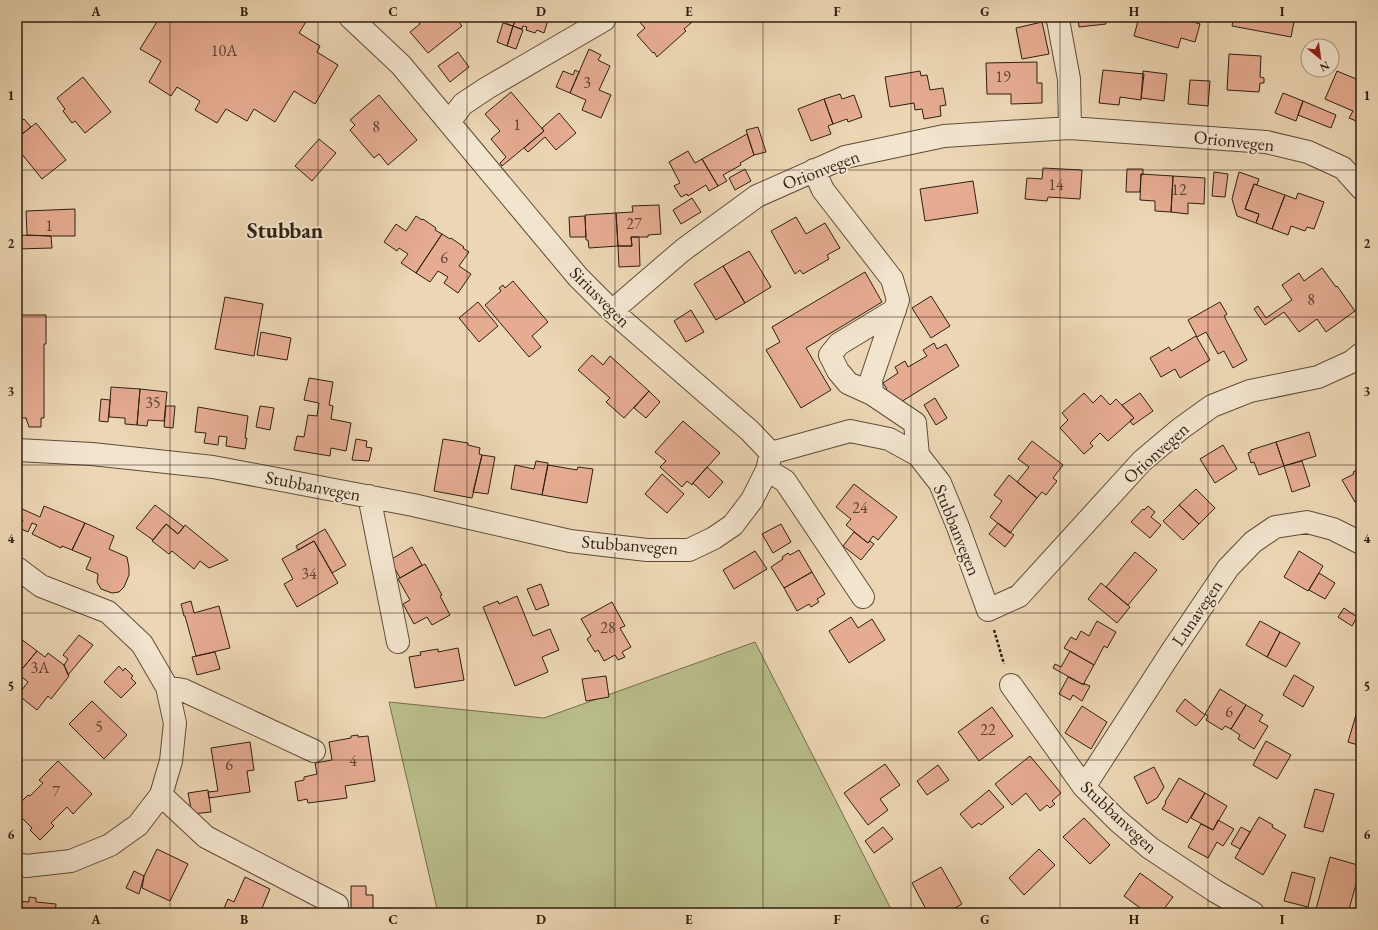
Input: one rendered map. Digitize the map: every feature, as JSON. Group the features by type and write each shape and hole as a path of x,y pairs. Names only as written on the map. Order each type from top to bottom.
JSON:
{"street":[{"name":"Siriusvegen","path":"350,17 401,65 578,277 612,311 750,431 769,462 785,481 864,597"},
{"path":"1056,17 1058,20 1069,79 1070,128"},
{"path":"449,122 463,104 487,88 604,20"},
{"name":"Orionvegen","path":"612,311 683,250 757,196 845,156 944,136 1070,128 1266,142 1308,152 1343,168 1361,188"},
{"path":"814,170 823,190 892,279 898,300 871,380 872,394"},
{"path":"895,310 839,344 830,355 838,371 848,383 872,394 915,423 918,455"},
{"name":"Orionvegen","path":"988,610 1018,596 1142,461 1180,429 1212,406 1250,391 1318,377 1351,362 1361,354"},
{"name":"Stubbanvegen","path":"17,450 92,454 214,467 413,505 570,541 647,550 689,550 714,538 733,525 752,500 769,462 850,431 889,439 918,455 940,483 958,527 988,610"},
{"path":"369,496 398,642"},
{"name":"Lunavegen","path":"1084,786 1228,568 1253,542 1275,527 1307,522 1333,529 1361,543"},
{"path":"17,568 41,586 108,612 142,644 167,687 175,723 171,761 161,795 138,825 110,845 71,862 26,866 17,864"},
{"name":"Stubbanvegen","path":"1011,685 1084,786 1118,821 1150,848 1253,913"},
{"path":"167,687 184,690 314,751"},
{"path":"161,795 206,837 338,905"}],"path":[{"path":"988,610 1011,685"}],"green space":[{"path":"755,642 893,913 438,913 389,702 544,718"}],"building":[{"path":"160,17 309,17 299,33 320,46 317,52 338,65 315,104 294,91 275,122 254,109 247,121 226,109 217,123 195,110 200,101 177,87 171,96 149,82 161,61 140,49"},
{"path":"455,17 462,26 428,53 410,32 420,24 415,18"},
{"path":"499,17 517,17 513,26 507,24 508,20"},
{"path":"517,17 549,17 544,33 537,30 535,33 526,30 527,27 523,26 522,29 513,26"},
{"path":"635,17 698,17 684,29 686,31 657,57 637,35 645,28"},
{"path":"1078,17 1105,17 1106,24 1079,27"},
{"path":"1139,17 1178,17 1200,24 1195,42 1181,38 1178,48 1134,36"},
{"path":"1234,17 1295,17 1291,37 1232,26"},
{"path":"1042,22 1049,54 1022,59 1016,28"},
{"path":"503,23 513,26 507,46 497,42"},
{"path":"513,26 523,30 516,49 507,46"},
{"path":"589,49 601,55 598,60 610,66 599,90 611,95 601,118 582,110 586,100 570,93"},
{"path":"458,52 469,67 450,82 438,66"},
{"path":"1229,54 1261,56 1260,77 1264,78 1264,83 1260,83 1259,92 1227,90"},
{"path":"1037,62 1037,83 1042,83 1042,103 1011,104 1011,94 987,94 986,63"},
{"path":"575,70 579,72 570,93 556,87 563,71 573,75"},
{"path":"1103,70 1144,74 1141,100 1120,97 1119,105 1099,103"},
{"path":"920,71 921,76 927,75 930,90 943,88 946,105 940,106 941,116 924,119 922,109 915,110 914,103 890,107 885,77"},
{"path":"1143,71 1167,74 1164,101 1141,98"},
{"path":"1340,72 1361,81 1361,123 1349,118 1353,111 1325,99 1334,78 1340,78"},
{"path":"83,77 111,112 85,133 75,121 72,123 63,111 65,109 57,98"},
{"path":"1190,80 1210,81 1208,106 1188,104"},
{"path":"511,92 544,131 502,166 500,163 506,157 491,139 500,131 485,114"},
{"path":"1283,93 1303,101 1296,121 1275,113"},
{"path":"840,94 842,99 854,95 862,117 848,122 847,119 833,124 824,99"},
{"path":"379,95 417,140 388,165 379,154 374,158 350,130 355,125 350,120"},
{"path":"824,99 833,124 828,126 831,134 811,141 798,109"},
{"path":"1303,101 1336,115 1331,128 1298,115"},
{"path":"559,113 576,133 556,150 545,137 528,152 524,148 544,131 542,128"},
{"path":"24,119 31,127 17,138 17,125"},
{"path":"36,123 66,160 42,179 17,148 17,138"},
{"path":"758,127 766,152 754,155 746,130"},
{"path":"747,134 754,155 740,163 741,165 723,175 727,181 718,186 702,159"},
{"path":"319,139 336,153 312,181 295,166"},
{"path":"688,151 695,163 702,159 718,186 709,191 706,185 688,196 687,194 681,197 674,186 680,183 669,162"},
{"path":"1043,168 1082,170 1080,199 1048,197 1047,201 1025,199 1027,178 1042,179"},
{"path":"745,169 751,181 735,190 729,178"},
{"path":"1127,169 1143,169 1143,175 1141,174 1140,192 1126,192"},
{"path":"1214,172 1228,174 1225,197 1212,196"},
{"path":"1239,172 1259,179 1257,185 1254,184 1245,209 1259,214 1256,223 1237,216 1232,199"},
{"path":"1141,174 1173,176 1171,212 1155,211 1155,201 1140,200"},
{"path":"1173,176 1205,178 1204,204 1188,203 1188,214 1171,212"},
{"path":"973,181 978,213 925,221 920,189"},
{"path":"1254,184 1285,195 1272,229 1256,223 1259,214 1245,209"},
{"path":"1298,193 1324,202 1314,229 1307,227 1305,231 1291,226 1288,235 1272,229 1285,195 1296,199"},
{"path":"692,198 701,212 681,224 673,210"},
{"path":"659,205 661,234 648,235 648,237 631,237 632,246 618,246 616,213 633,212 632,206"},
{"path":"75,209 75,236 27,235 26,211"},
{"path":"616,213 618,246 589,248 588,240 586,240 585,215"},
{"path":"416,216 436,228 435,230 442,234 416,273 401,263 408,254 399,248 397,251 384,242 396,224 406,231"},
{"path":"585,216 586,237 570,237 569,217"},
{"path":"796,217 806,234 825,223 840,248 827,255 829,259 803,274 800,270 795,274 771,231"},
{"path":"442,234 450,239 451,238 469,252 459,266 471,274 458,293 444,283 448,277 438,271 430,282 416,273"},
{"path":"17,235 51,236 52,248 17,249"},
{"path":"631,237 639,237 640,266 619,267 618,246 632,246"},
{"path":"749,251 771,287 745,303 723,266"},
{"path":"723,266 745,303 716,320 694,284"},
{"path":"1322,268 1355,311 1326,332 1317,319 1299,332 1284,312 1265,325 1254,309 1258,306 1266,318 1292,300 1282,285 1299,273 1304,281"},
{"path":"865,272 882,302 806,348 831,390 801,408 766,350 780,342 772,327"},
{"path":"513,281 548,322 532,336 541,347 529,357 485,305 501,291 499,288 503,285 505,288"},
{"path":"931,296 950,326 931,338 912,308"},
{"path":"225,297 263,304 254,356 215,349"},
{"path":"478,302 498,326 479,342 459,318"},
{"path":"1220,302 1227,314 1224,316 1247,360 1233,368 1224,351 1218,354 1206,332 1197,337 1188,320"},
{"path":"691,310 704,332 686,342 674,321"},
{"path":"17,315 46,315 46,344 44,344 44,418 41,418 41,427 29,427 26,418 17,418"},
{"path":"261,332 291,338 287,360 257,355"},
{"path":"1196,336 1210,360 1180,378 1175,369 1161,377 1150,358 1169,347 1171,351"},
{"path":"934,343 937,349 946,344 959,366 896,405 882,391 887,389 883,383 898,373 895,367 905,361 908,367 927,356 923,350"},
{"path":"592,355 603,365 610,356 649,391 624,418 606,402 610,398 578,370"},
{"path":"309,378 333,382 329,405 333,406 331,419 351,423 346,451 331,448 330,456 294,450 297,436 304,437 308,415 317,416 319,403 304,400"},
{"path":"111,387 140,389 137,425 125,424 125,418 109,417"},
{"path":"140,389 167,392 164,421 148,420 147,426 137,425"},
{"path":"649,391 660,402 646,418 634,408"},
{"path":"1084,393 1093,403 1101,395 1110,405 1116,399 1134,418 1108,441 1100,433 1090,443 1093,446 1084,454 1060,428 1068,420 1062,413"},
{"path":"1140,393 1153,411 1133,425 1130,421 1134,418 1122,405"},
{"path":"935,398 947,418 936,425 924,405"},
{"path":"101,399 110,400 108,422 99,421"},
{"path":"166,406 175,406 173,428 164,427"},
{"path":"260,406 274,408 270,430 256,427"},
{"path":"198,407 248,416 245,449 226,446 227,437 219,436 218,445 204,443 206,433 195,432"},
{"path":"683,421 720,453 692,485 687,481 682,487 660,467 666,461 655,452"},
{"path":"1309,432 1316,456 1284,466 1276,442"},
{"path":"356,439 367,441 366,447 372,448 369,461 352,460"},
{"path":"443,439 468,443 468,445 480,448 479,454 482,455 472,498 434,491"},
{"path":"1032,441 1063,465 1053,478 1057,481 1046,495 1042,492 1037,498 1017,482 1029,467 1018,459"},
{"path":"1276,442 1284,466 1259,475 1254,462 1251,463 1248,453 1251,452 1251,450"},
{"path":"1223,445 1237,469 1215,483 1200,459"},
{"path":"482,455 495,457 488,494 473,492"},
{"path":"536,461 548,463 542,495 511,489 515,465 534,469"},
{"path":"1302,461 1310,486 1292,492 1284,466"},
{"path":"548,465 577,470 578,467 593,469 587,503 542,495"},
{"path":"707,467 723,482 709,498 693,483"},
{"path":"1361,468 1361,499 1355,502 1342,480 1354,474 1353,472"},
{"path":"662,474 684,494 667,513 645,494"},
{"path":"1009,475 1037,498 1010,533 990,517 1002,501 994,495"},
{"path":"854,484 897,517 878,540 873,536 868,543 846,525 851,519 836,507"},
{"path":"1196,489 1215,508 1199,524 1179,505"},
{"path":"155,505 184,527 178,534 166,524 153,540 136,528"},
{"path":"1179,505 1199,524 1183,540 1163,521"},
{"path":"44,506 85,523 72,550 62,546 61,548 32,534 37,525 32,523 28,532 19,528 23,520 17,517 20,508 40,517"},
{"path":"1148,506 1155,512 1151,517 1161,525 1150,538 1131,522 1143,509 1144,510"},
{"path":"85,523 114,536 109,549 127,557 129,575 124,587 119,592 112,593 101,589 97,582 98,574 86,569 91,558 72,550"},
{"path":"998,523 1014,535 1005,547 989,534"},
{"path":"166,524 178,534 185,525 228,560 209,568 200,561 194,569 172,551 169,554 152,541"},
{"path":"781,524 791,542 773,553 762,534"},
{"path":"325,529 346,565 332,573 314,541 298,550 296,546"},
{"path":"854,532 868,543 870,541 874,544 861,560 843,546"},
{"path":"314,541 338,583 297,607 284,584 293,579 282,559"},
{"path":"412,547 422,565 400,578 390,560"},
{"path":"799,550 812,572 784,588 771,567 783,559 782,557 788,553 790,555"},
{"path":"755,551 767,569 734,589 723,570"},
{"path":"1299,551 1323,566 1308,591 1284,577"},
{"path":"1135,552 1157,570 1128,605 1106,587"},
{"path":"425,564 442,595 440,596 450,615 432,625 427,617 414,624 403,604 410,600 398,579"},
{"path":"812,572 825,594 817,599 819,602 811,607 809,604 797,611 784,588"},
{"path":"1319,573 1335,583 1325,599 1309,590"},
{"path":"1101,583 1130,607 1117,623 1088,599"},
{"path":"541,584 549,605 536,610 527,589"},
{"path":"517,596 533,636 550,629 559,650 542,657 548,672 515,686 483,607 498,601 499,604"},
{"path":"191,601 194,613 219,606 230,648 196,656 181,604"},
{"path":"612,602 625,626 620,628 631,647 622,652 625,657 618,660 615,655 604,661 598,650 595,652 587,639 591,636 581,619"},
{"path":"1344,608 1357,617 1352,626 1338,617"},
{"path":"851,617 858,628 872,619 885,640 849,663 829,631"},
{"path":"1097,621 1116,632 1107,648 1104,646 1094,665 1064,648 1071,637 1076,640 1081,631 1089,636"},
{"path":"1260,621 1280,632 1267,657 1246,645"},
{"path":"1280,632 1300,643 1286,667 1267,657"},
{"path":"79,635 93,645 68,675 64,665 68,659 63,655"},
{"path":"17,636 37,651 18,674 17,673"},
{"path":"458,648 464,680 415,688 409,657 421,655 420,652 438,649 438,652"},
{"path":"37,651 45,657 48,653 64,665 69,676 51,699 48,696 37,710 18,695 28,682 18,674"},
{"path":"1070,651 1094,665 1084,683 1085,684 1082,684 1053,668 1055,664 1061,667"},
{"path":"215,652 220,669 197,675 192,657"},
{"path":"119,666 123,671 125,668 133,676 131,678 136,683 121,698 104,682"},
{"path":"1294,675 1314,687 1303,707 1283,695"},
{"path":"606,676 609,697 586,701 582,679"},
{"path":"1068,677 1090,686 1082,701 1073,695 1070,700 1059,694"},
{"path":"1220,689 1246,705 1231,729 1225,726 1222,730 1206,720 1208,716 1205,714"},
{"path":"1185,699 1205,715 1196,726 1176,711"},
{"path":"92,701 127,735 104,759 69,724"},
{"path":"1246,705 1263,715 1259,721 1268,726 1254,749 1238,739 1240,735 1231,729"},
{"path":"1082,706 1107,722 1091,749 1065,733"},
{"path":"992,707 1013,736 979,761 958,732"},
{"path":"1358,708 1361,709 1361,746 1348,742"},
{"path":"358,735 358,737 368,736 375,781 345,786 347,798 308,803 307,799 298,801 295,782 304,780 304,777 317,774 315,763 332,760 329,742 351,738 351,736"},
{"path":"1266,741 1291,755 1277,779 1253,765"},
{"path":"250,742 254,770 247,771 250,792 209,798 208,792 218,791 211,748"},
{"path":"1030,756 1061,793 1052,801 1055,804 1050,808 1047,805 1040,811 1026,793 1012,805 995,784"},
{"path":"58,761 92,794 73,814 67,807 51,823 54,826 40,840 30,830 32,828 17,813 17,806 43,783 39,780"},
{"path":"885,764 900,785 880,799 888,810 868,825 844,793"},
{"path":"938,765 949,780 927,795 917,781"},
{"path":"1154,767 1164,787 1157,798 1147,804 1134,777"},
{"path":"1179,778 1205,793 1187,823 1162,809"},
{"path":"1315,789 1334,794 1323,832 1304,827"},
{"path":"208,790 211,812 192,814 188,793"},
{"path":"989,790 1004,807 981,825 979,823 972,828 960,814"},
{"path":"1205,793 1227,806 1213,830 1191,818"},
{"path":"1259,817 1286,835 1263,875 1235,858"},
{"path":"1084,818 1110,845 1090,864 1063,837"},
{"path":"1218,820 1234,829 1223,846 1217,842 1208,858 1188,847 1201,824 1213,830"},
{"path":"883,827 893,839 874,853 865,841"},
{"path":"1241,827 1250,832 1240,849 1231,844"},
{"path":"157,849 188,864 170,901 142,888 144,876"},
{"path":"1039,849 1055,865 1024,895 1009,878"},
{"path":"1330,857 1361,866 1348,913 1315,913"},
{"path":"941,867 962,904 947,913 928,913 912,883"},
{"path":"134,871 144,876 139,894 126,888"},
{"path":"1292,872 1315,878 1308,907 1284,901"},
{"path":"1140,873 1173,897 1161,913 1147,913 1124,896"},
{"path":"245,877 270,889 260,913 222,913 228,899 234,902"},
{"path":"351,886 366,886 366,895 373,895 373,910 351,910"},
{"path":"29,897 36,898 36,902 56,904 55,913 17,913 17,901 29,902"},
{"path":"206,908 217,913 204,913"}],"district":[{"name":"Stubban","path":"285,230"}]}
